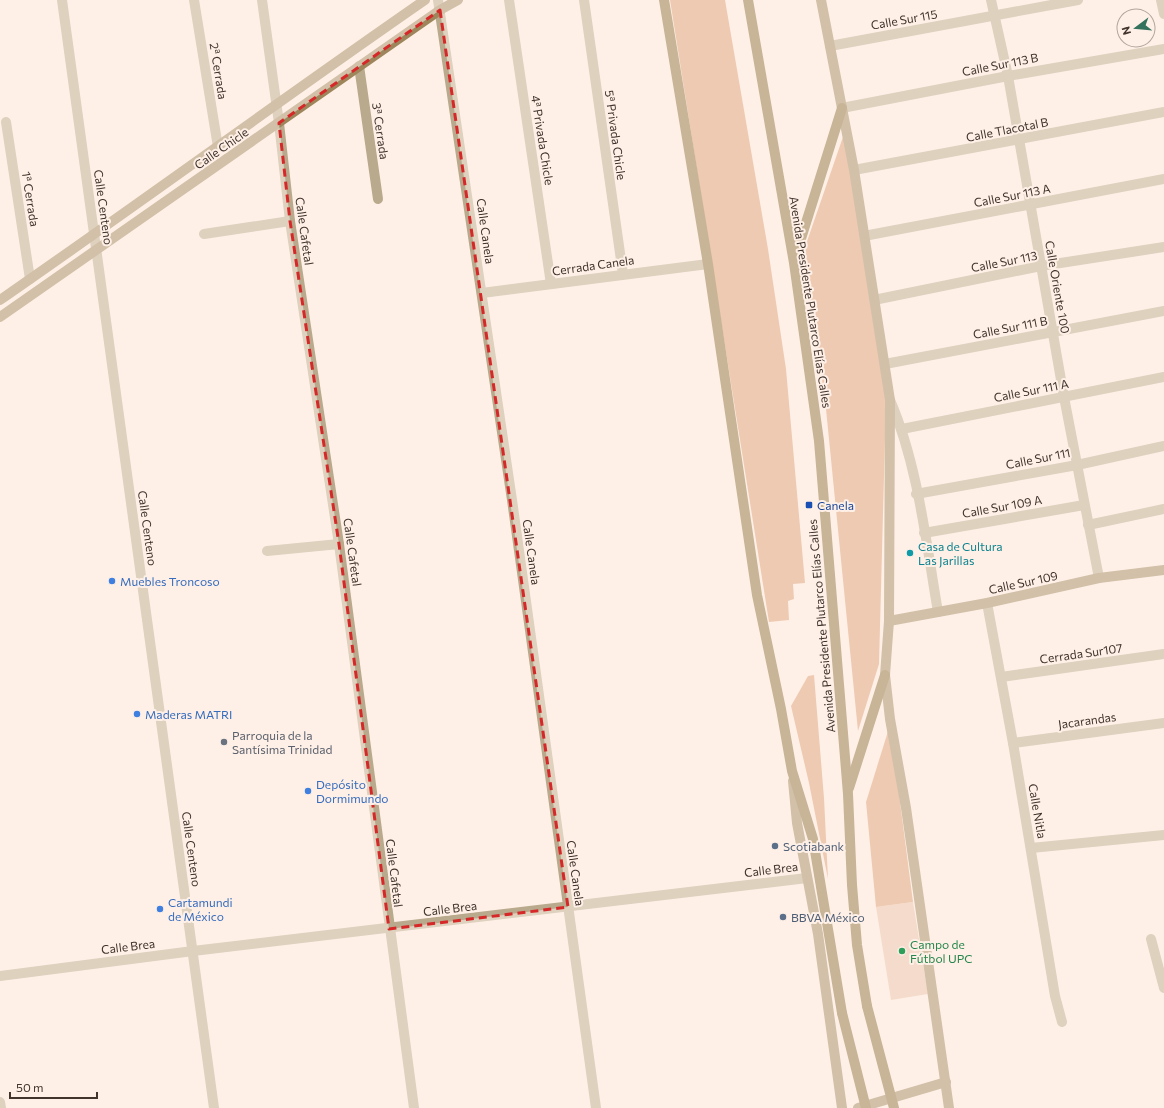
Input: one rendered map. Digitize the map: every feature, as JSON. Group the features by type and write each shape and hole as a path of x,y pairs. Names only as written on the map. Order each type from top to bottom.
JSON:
{"main road":[{"path":"664,0 708,264 756,595 781,709 792,771 812,839 842,1013 866,1108"},
{"name":"Avenida Presidente Plutarco Elías Calles","path":"748,0 794,263 819,441 848,794 852,885 857,946 868,1006 894,1108"},
{"path":"794,263 842,108"},
{"path":"848,794 885,675"}],"street":[{"name":"Calle Centeno","path":"62,0 214,1108"},
{"name":"2ª Cerrada","path":"194,0 218,147"},
{"name":"Calle Cafetal","path":"262,0 280,123 290,221 339,544 414,1108"},
{"name":"Calle Chicle","path":"0,300 218,147 276,103 425,0"},
{"name":"Calle Chicle","path":"0,317 280,123 359,66 439,5 458,0"},
{"name":"4ª Privada Chicle","path":"509,0 552,284"},
{"name":"5ª Privada Chicle","path":"584,0 623,274"},
{"path":"821,0 854,170 890,400 889,621 885,675 890,718 906,808 950,1108"},
{"name":"Calle Oriente 100","path":"991,0 1008,76 1020,140 1064,397 1099,578"},
{"name":"Calle Sur 115","path":"830,46 1078,0"},
{"path":"1161,0 1164,14"},
{"name":"Calle Canela","path":"439,5 482,293 596,1108"},
{"name":"Calle Sur 113 B","path":"842,108 1008,76 1164,49"},
{"name":"3ª Cerrada","path":"359,66 378,199"},
{"name":"Calle Tlacotal B","path":"854,170 1164,112"},
{"name":"1ª Cerrada","path":"6,122 30,279"},
{"name":"Calle Sur 113 A","path":"864,236 1164,179"},
{"path":"204,234 290,221"},
{"name":"Calle Sur 113","path":"874,300 1041,266 1164,246"},
{"name":"Cerrada Canela","path":"482,293 708,264"},
{"name":"Calle Sur 111 B","path":"885,364 1164,311"},
{"name":"Calle Sur 111 A","path":"902,429 1164,377"},
{"path":"890,400 902,429 924,533 938,612"},
{"name":"Calle Sur 111","path":"916,494 1077,465 1164,446"},
{"name":"Calle Sur 109 A","path":"924,533 1084,505"},
{"path":"1088,524 1164,509"},
{"path":"267,551 339,544"},
{"name":"Calle Sur 109","path":"889,621 987,603 1099,578 1164,570"},
{"name":"Calle Nitla","path":"987,603 1013,743 1055,996 1062,1022"},
{"name":"Cerrada Sur107","path":"1001,677 1164,654"},
{"name":"Jacarandas","path":"1013,743 1164,723"},
{"path":"792,771 797,822 818,934 842,1108"},
{"path":"1031,848 1164,835"},
{"name":"Calle Brea","path":"0,976 193,951 389,929 807,878"},
{"path":"1150,939 1164,988"},
{"path":"858,1108 946,1082"},
{"path":"0,1102 1,1108"}],"highlighted area":[{"path":"440,10 568,907 389,929 339,544 290,221 279,123"}],"shaded area":[{"path":"670,0 725,0 768,249 786,369 805,583 793,584 794,599 788,601 789,620 769,622"},
{"path":"844,134 886,402 879,664 858,731 825,399 803,253"},
{"path":"814,675 824,798 828,879 809,783 791,706 808,676"},
{"path":"890,725 913,902 876,907 866,802"},
{"name":"Campo de Fútbol UPC","path":"913,902 928,994 891,1000 876,907"}],"place":[{"name":"Canela","path":"809,505"},
{"name":"Casa de Cultura Las Jarillas","path":"910,553"},
{"name":"Muebles Troncoso","path":"112,581"},
{"name":"Maderas MATRI","path":"137,714"},
{"name":"Parroquia de la Santísima Trinidad","path":"224,742"},
{"name":"Depósito Dormimundo","path":"308,791"},
{"name":"Scotiabank","path":"775,846"},
{"name":"Cartamundi de México","path":"160,909"},
{"name":"BBVA México","path":"783,917"},
{"name":"Campo de Fútbol UPC","path":"902,951"}]}
